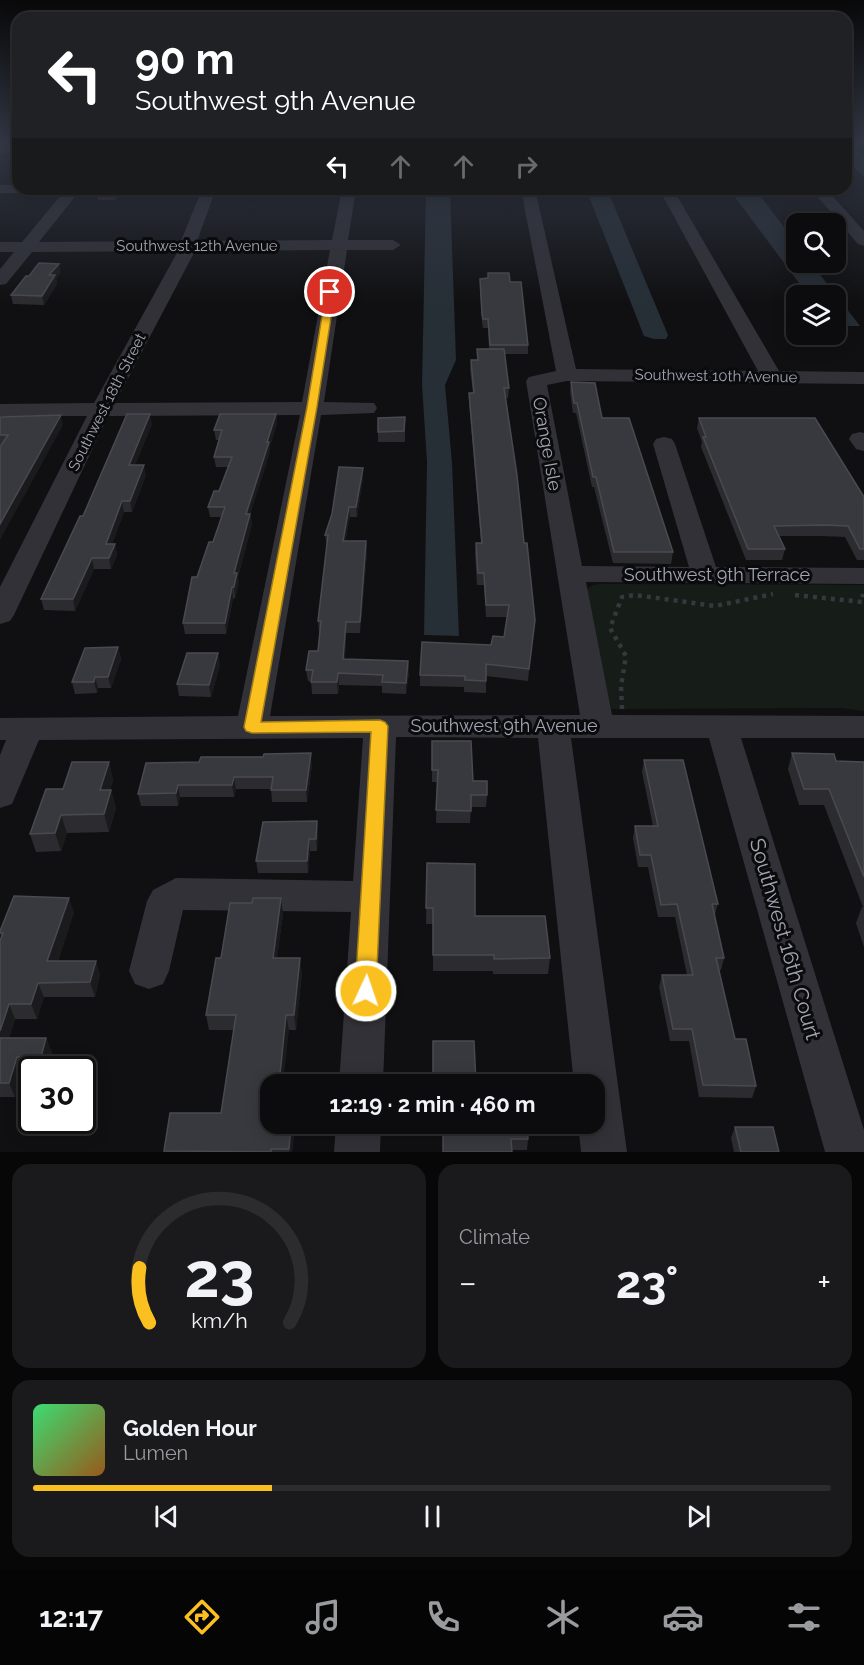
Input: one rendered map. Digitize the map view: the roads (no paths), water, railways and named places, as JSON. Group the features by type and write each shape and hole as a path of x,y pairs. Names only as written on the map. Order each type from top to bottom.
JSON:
{"street":[{"path":"0,280 68,197"},
{"name":"Southwest 18th Street","path":"0,615 101,409 189,246 189,240 206,197"},
{"path":"252,727 312,407 347,197"},
{"path":"530,197 567,375"},
{"path":"670,197 772,377"},
{"path":"825,197 864,241"},
{"name":"Southwest 12th Avenue","path":"0,247 393,245"},
{"name":"Southwest 10th Avenue","path":"567,375 864,378"},
{"name":"Orange Isle","path":"567,375 536,381 571,574 610,718"},
{"path":"0,410 366,408"},
{"path":"664,444 705,575"},
{"name":"Southwest 9th Terrace","path":"571,574 864,576"},
{"name":"Southwest 9th Avenue","path":"13,729 553,726 610,718 723,727 864,727"},
{"path":"362,1074 380,726"},
{"path":"553,726 604,1152"},
{"name":"Southwest 16th Court","path":"723,727 848,1152"},
{"path":"0,795 13,729"},
{"path":"149,971 165,901 176,894 371,897"},
{"path":"357,1152 358,1134"}]}
